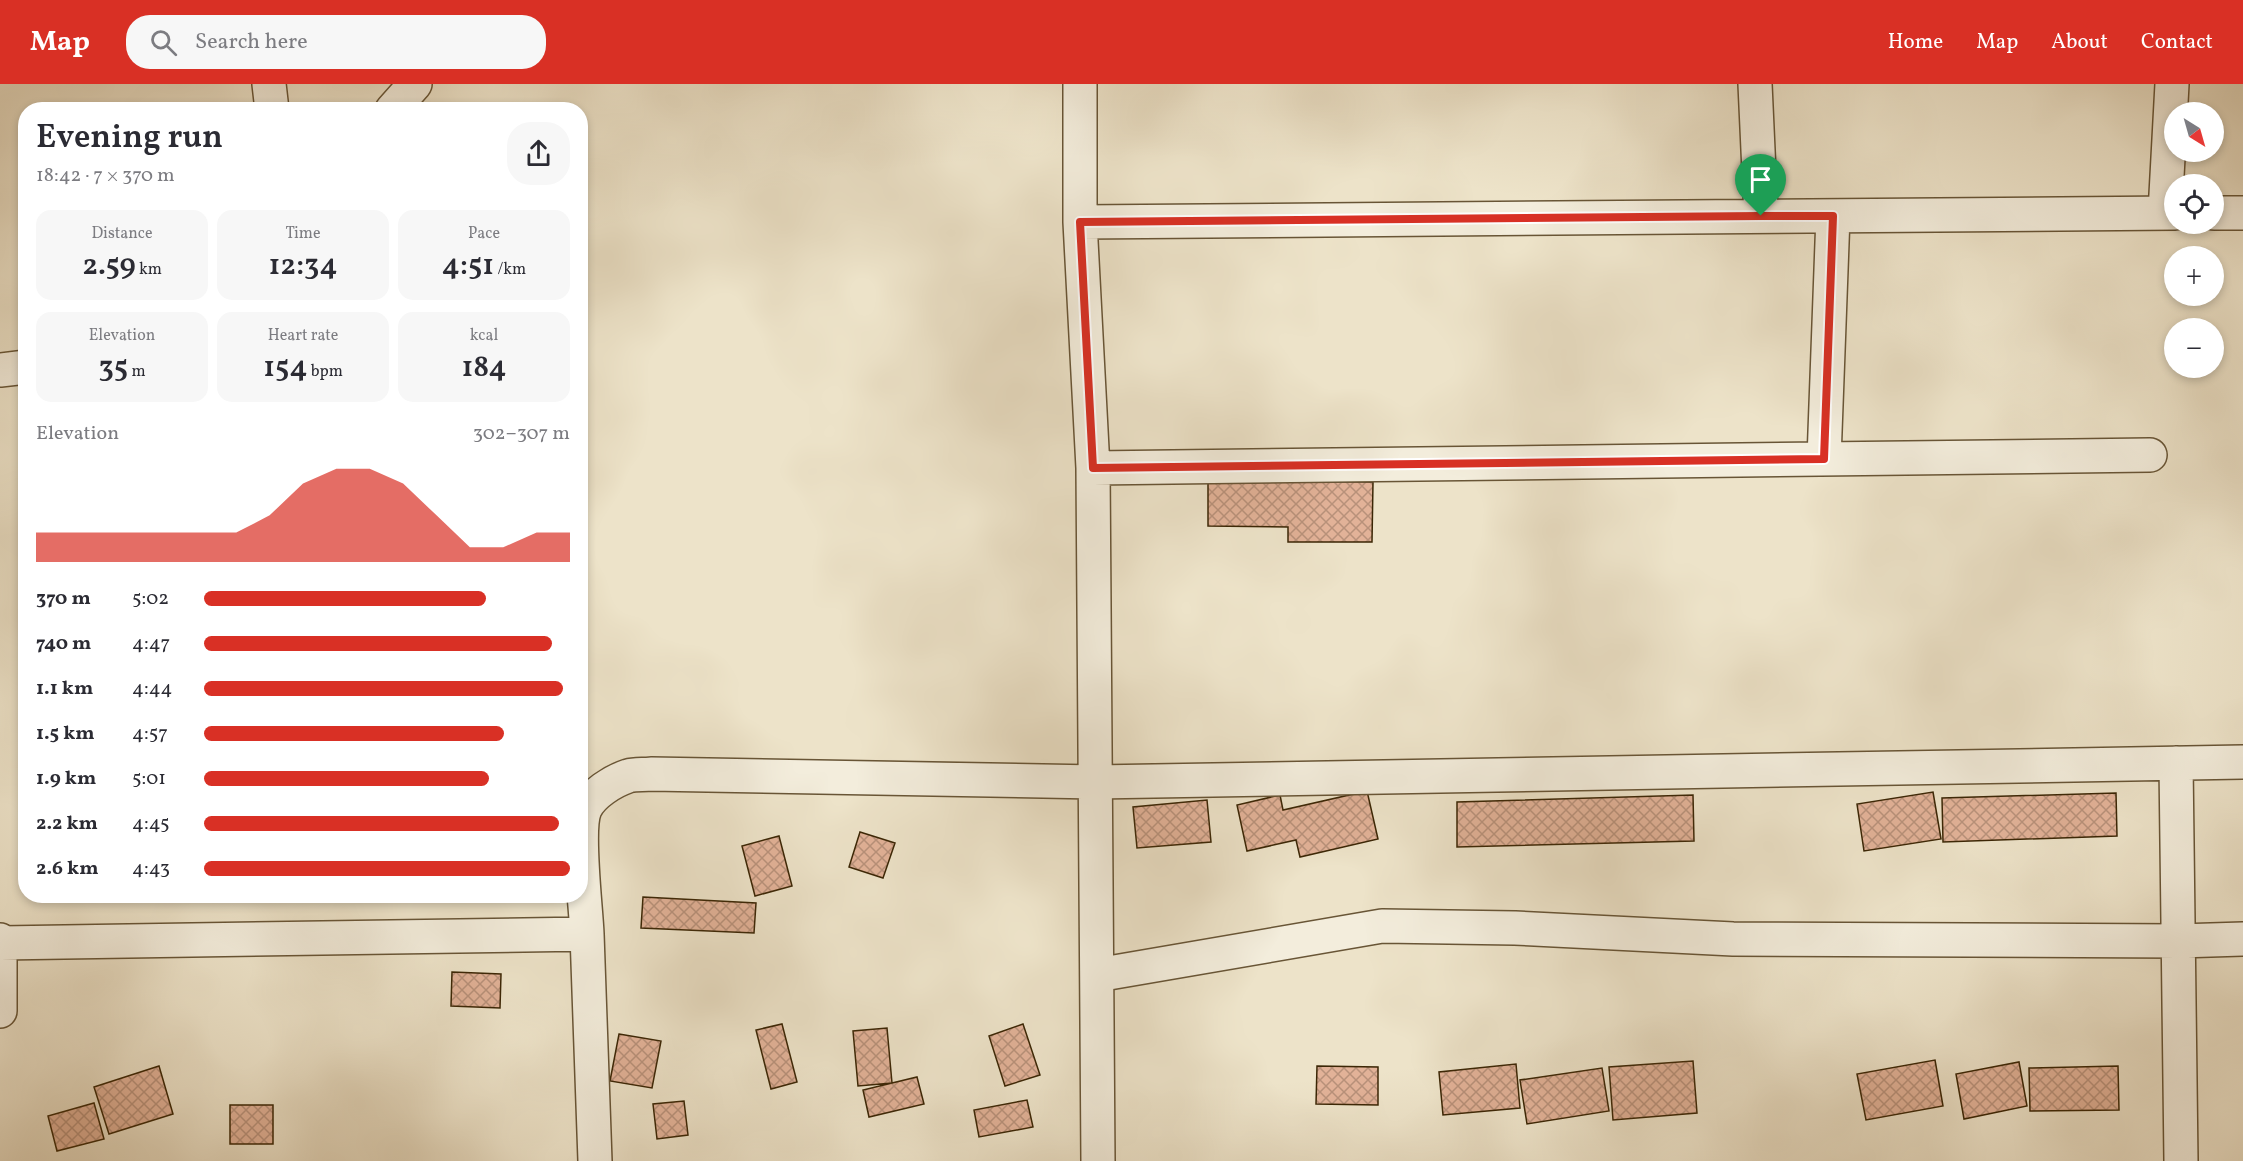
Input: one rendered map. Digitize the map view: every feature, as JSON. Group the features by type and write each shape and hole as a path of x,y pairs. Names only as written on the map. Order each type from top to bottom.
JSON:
{"street":[{"path":"269,84 271,102"},
{"path":"399,102 415,84"},
{"path":"1080,84 1080,222 1093,468 1098,1161"},
{"path":"1755,84 1761,216"},
{"path":"2171,174 2172,84"},
{"path":"1080,222 2164,213"},
{"path":"2224,213 2243,213"},
{"path":"1824,459 1833,216"},
{"path":"0,370 18,368"},
{"path":"1093,468 2150,455"},
{"path":"588,805 595,796 612,783 629,776 1096,782 2243,762"},
{"path":"2176,763 2181,1161"},
{"path":"586,903 595,1161"},
{"path":"1097,975 1382,926 1515,928 1733,939 2179,941 2243,939"},
{"path":"0,1011 0,941 588,934"}],"building":[{"path":"1208,474 1283,481 1373,482 1372,542 1288,542 1288,527 1208,526"},
{"path":"1367,791 1378,839 1300,857 1296,840 1247,851 1237,805 1280,795 1283,810"},
{"path":"1933,792 1941,839 1864,851 1857,804"},
{"path":"2116,793 2117,836 1943,842 1942,798"},
{"path":"1693,795 1694,841 1457,847 1457,802"},
{"path":"1207,800 1211,842 1137,848 1133,807"},
{"path":"860,832 895,843 883,878 849,867"},
{"path":"779,836 792,886 755,896 742,846"},
{"path":"643,897 756,903 754,933 641,928"},
{"path":"452,972 501,974 500,1008 451,1006"},
{"path":"782,1024 797,1082 771,1089 756,1030"},
{"path":"1023,1024 1040,1075 1005,1086 989,1036"},
{"path":"887,1028 892,1083 858,1086 853,1031"},
{"path":"619,1034 661,1041 652,1088 610,1081"},
{"path":"1935,1060 1943,1106 1866,1120 1857,1074"},
{"path":"1693,1061 1697,1113 1613,1120 1609,1067"},
{"path":"2019,1062 2027,1106 1964,1119 1956,1074"},
{"path":"1516,1064 1520,1108 1443,1115 1439,1072"},
{"path":"159,1066 173,1114 109,1134 94,1087"},
{"path":"1317,1066 1378,1067 1378,1105 1316,1104"},
{"path":"2118,1066 2119,1110 2030,1111 2029,1068"},
{"path":"1602,1068 1609,1111 1527,1124 1520,1080"},
{"path":"917,1077 924,1104 869,1117 863,1090"},
{"path":"1027,1100 1033,1127 979,1137 974,1110"},
{"path":"684,1101 688,1135 657,1139 653,1104"},
{"path":"94,1103 104,1139 57,1151 48,1116"},
{"path":"230,1105 273,1105 273,1144 230,1144"}],"route":[{"path":"1761,216 1833,216 1824,459 1093,468 1080,222 1761,216"}]}
